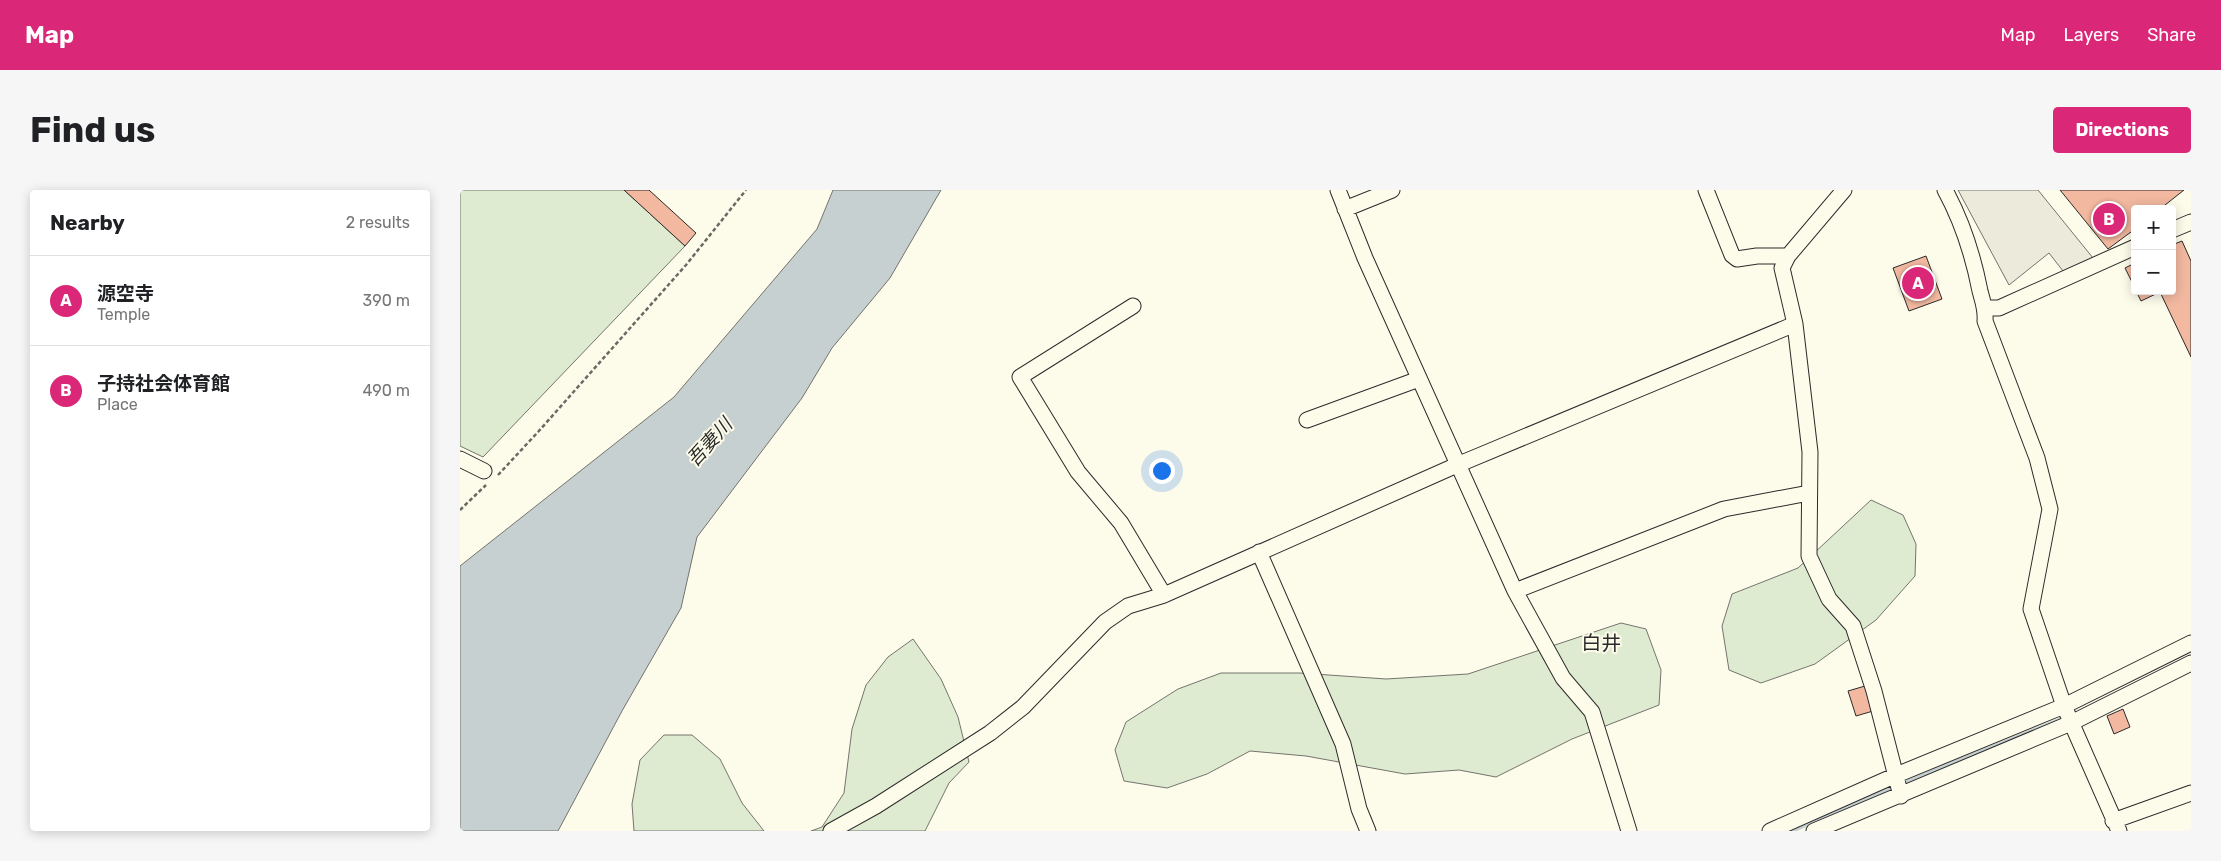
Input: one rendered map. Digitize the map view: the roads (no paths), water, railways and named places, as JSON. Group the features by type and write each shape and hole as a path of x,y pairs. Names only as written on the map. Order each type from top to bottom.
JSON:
{"street":[{"path":"1338,190 1418,379 1515,591 1563,678 1592,712 1629,831"},
{"path":"1346,209 1392,190"},
{"path":"1706,190 1732,255 1737,259 1757,256 1788,256"},
{"path":"1844,190 1788,256 1782,268 1795,324 1810,452 1809,556 1830,599 1854,626 1874,690 1897,786"},
{"path":"1945,190 1957,211 1974,256 1981,294 1986,308 1985,321 2038,458 2050,509 2031,609 2068,715 2116,826 2191,793"},
{"path":"2176,228 2191,222"},
{"path":"1986,308 1999,308 2131,249"},
{"path":"1133,306 1020,377 1078,472 1121,523 1164,595"},
{"path":"831,831 876,806 996,728 1023,707 1105,622 1128,606 1164,595 1457,465 1795,324"},
{"path":"1307,420 1418,379"},
{"path":"460,459 484,471"},
{"path":"1515,591 1724,510 1809,493"},
{"path":"1259,552 1343,744 1359,809 1368,831"},
{"path":"1814,831 1897,786 2068,715 2191,644"},
{"path":"1770,831 1897,786 2191,663"}],"water":[{"name":"吾妻川","path":"833,190 941,190 890,278 832,348 802,398 697,537 681,608 622,711 558,831 460,831 460,566 674,397 817,229"}],"waterway":[{"path":"1901,784 2059,720"},
{"path":"1792,831 1894,787"}],"place":[{"name":"子持社会体育館","path":"2109,219"},
{"name":"源空寺","path":"1918,283"}],"district":[{"name":"白井","path":"1601,643"}]}
